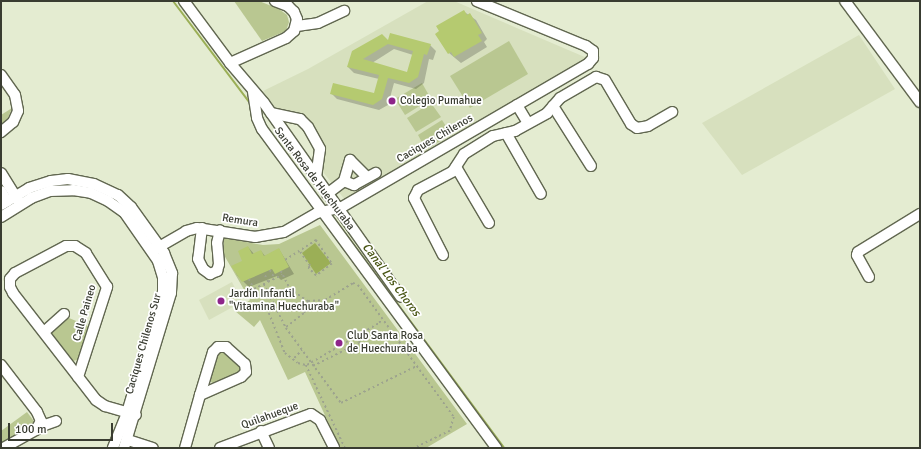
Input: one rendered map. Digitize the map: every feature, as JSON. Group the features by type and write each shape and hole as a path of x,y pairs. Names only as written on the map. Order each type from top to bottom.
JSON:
{"street":[{"name":"Santa Rosa de Huechuraba","path":"184,1 230,63 271,113 316,176 336,208 401,297"},
{"path":"275,1 288,6 294,12 297,26"},
{"name":"Caciques Chilenos","path":"323,211 336,208 588,64 594,54 586,46 477,1"},
{"path":"845,1 920,102"},
{"path":"230,63 286,38 297,26 318,23 344,11"},
{"path":"1,75 15,96 18,111 14,122 1,132"},
{"path":"444,255 414,198 418,190 456,167 464,154 493,136 506,133 528,123 553,106 560,98 591,78 599,77 605,80 634,127 648,126 672,112"},
{"name":"Santa Rosa de Huechuraba","path":"253,92 257,118 262,129 496,448"},
{"path":"517,105 528,123"},
{"path":"553,106 591,166"},
{"path":"271,113 300,119 308,127 320,149 316,176"},
{"path":"262,129 268,121 278,123"},
{"path":"506,133 541,194"},
{"path":"327,194 344,181 350,160 371,175 354,185 344,181"},
{"path":"456,167 489,223"},
{"path":"1,173 11,202"},
{"name":"Caciques Chilenos Sur","path":"1,217 11,202 43,183 64,179 94,184 137,214 156,249 170,268 172,288 131,414 126,444"},
{"path":"1,191 11,202"},
{"name":"Remura","path":"156,249 186,231 202,228 255,237 274,235 323,211"},
{"path":"870,277 857,254 858,252 920,214"},
{"path":"202,228 198,259 210,274 217,271 219,264 217,243 220,230"},
{"name":"Calle Paineo","path":"78,377 107,289 106,281 89,256 75,246 61,247 6,280 13,293 78,377 99,403 131,414"},
{"name":"Calle Paineo","path":"44,332 64,314"},
{"path":"185,448 200,395 214,350 220,346 226,347 245,364 246,372 200,395"},
{"path":"1,365 38,414 39,427"},
{"name":"Caciques Chilenos Sur","path":"113,448 131,414"},
{"name":"Quilahueque","path":"220,448 261,432 313,415 320,420 334,448"},
{"path":"4,448 39,427 56,421"},
{"path":"261,432 269,448"},
{"path":"126,444 153,448"}],"path":[{"path":"285,260 300,252 316,240 332,264 316,276 308,268 310,266 300,252"},
{"path":"270,270 274,279"},
{"path":"281,271 290,289 308,301 325,300 356,283 454,417 450,431 415,448"},
{"path":"264,274 268,282"},
{"path":"249,279 254,289 282,275"},
{"path":"264,284 286,327 341,403 417,366"},
{"path":"286,327 304,313 308,301"},
{"path":"269,313 280,345 288,355 294,358 298,363 306,365"},
{"path":"306,365 379,323 382,318"},
{"path":"313,366 359,342 362,333"},
{"path":"294,358 302,350"},
{"path":"306,365 345,448"}],"shaded area":[{"path":"234,1 259,1 279,9 287,15 289,22 286,31 262,41"},
{"name":"Colegio Pumahue","path":"428,1 454,1 587,58 345,200 323,172 326,147 309,119 277,110 263,91 308,69"},
{"path":"859,35 895,89 742,175 702,123"},
{"path":"509,41 528,74 470,108 450,76"},
{"path":"422,83 431,99 405,115 395,99"},
{"path":"431,103 441,117 416,132 407,118"},
{"path":"12,108 8,118 1,124 1,115"},
{"path":"442,120 451,134 426,150 418,135"},
{"name":"Club Santa Rosa de Huechuraba","path":"320,225 467,424 426,448 340,448 305,372 288,380 260,320 254,327 235,311 250,300 224,255 224,238 263,245 279,244"},
{"path":"315,243 331,263 316,274 302,253"},
{"name":"Jardín Infantil \"Vitamina Huechuraba\"","path":"232,282 242,302 209,320 199,300"},
{"path":"69,318 88,326 78,360 72,361 50,332"},
{"path":"223,351 242,368 241,372 212,383 210,380 219,353"},
{"path":"27,412 36,424 1,443 1,431"}],"building":[{"path":"464,10 467,15 470,13 482,33 478,35 482,41 454,57 451,52 448,54 435,34 439,31 436,26"},
{"path":"390,33 431,44 427,55 424,54 418,77 409,83 388,78 382,99 373,105 330,94 333,83 374,93 379,75 347,67 352,51 382,34 388,40","holes":["388,44 413,51 407,72 363,59"]},
{"path":"248,246 252,254 261,250 264,256 279,248 289,267 275,274 272,269 242,282 231,266 242,261 238,251"}],"waterway":[{"name":"Canal Los Choros","path":"173,1 249,102"},
{"name":"Canal Los Choros","path":"316,195 320,200"},
{"name":"Canal Los Choros","path":"334,218 504,448"}],"place":[{"name":"Colegio Pumahue","path":"392,101"},
{"name":"Jardín Infantil \"Vitamina Huechuraba\"","path":"221,301"},
{"name":"Club Santa Rosa de Huechuraba","path":"339,343"}]}
